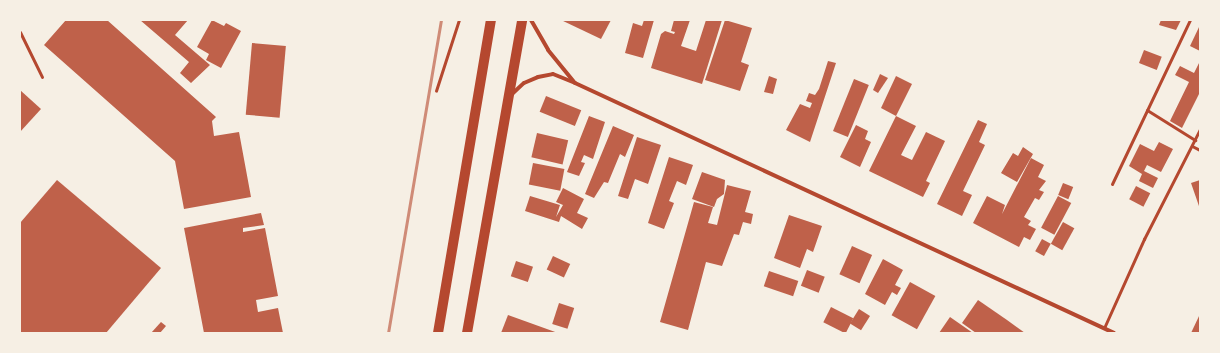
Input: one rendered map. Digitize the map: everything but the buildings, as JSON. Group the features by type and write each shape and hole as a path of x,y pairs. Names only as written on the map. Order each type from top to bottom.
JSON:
{"main road":[{"path":"438,333 491,20"},
{"path":"468,333 522,20"}],"street":[{"path":"531,20 548,50 575,83"},
{"path":"508,97 524,82 553,74 1114,333"}],"lane":[{"path":"1112,184 1190,20"},
{"path":"20,32 42,77"},
{"path":"1147,110 1195,140"},
{"path":"1104,328 1144,239 1200,129"},
{"path":"1192,146 1200,150"}],"path":[{"path":"436,91 459,20"}],"railway":[{"path":"388,333 441,20"}]}
